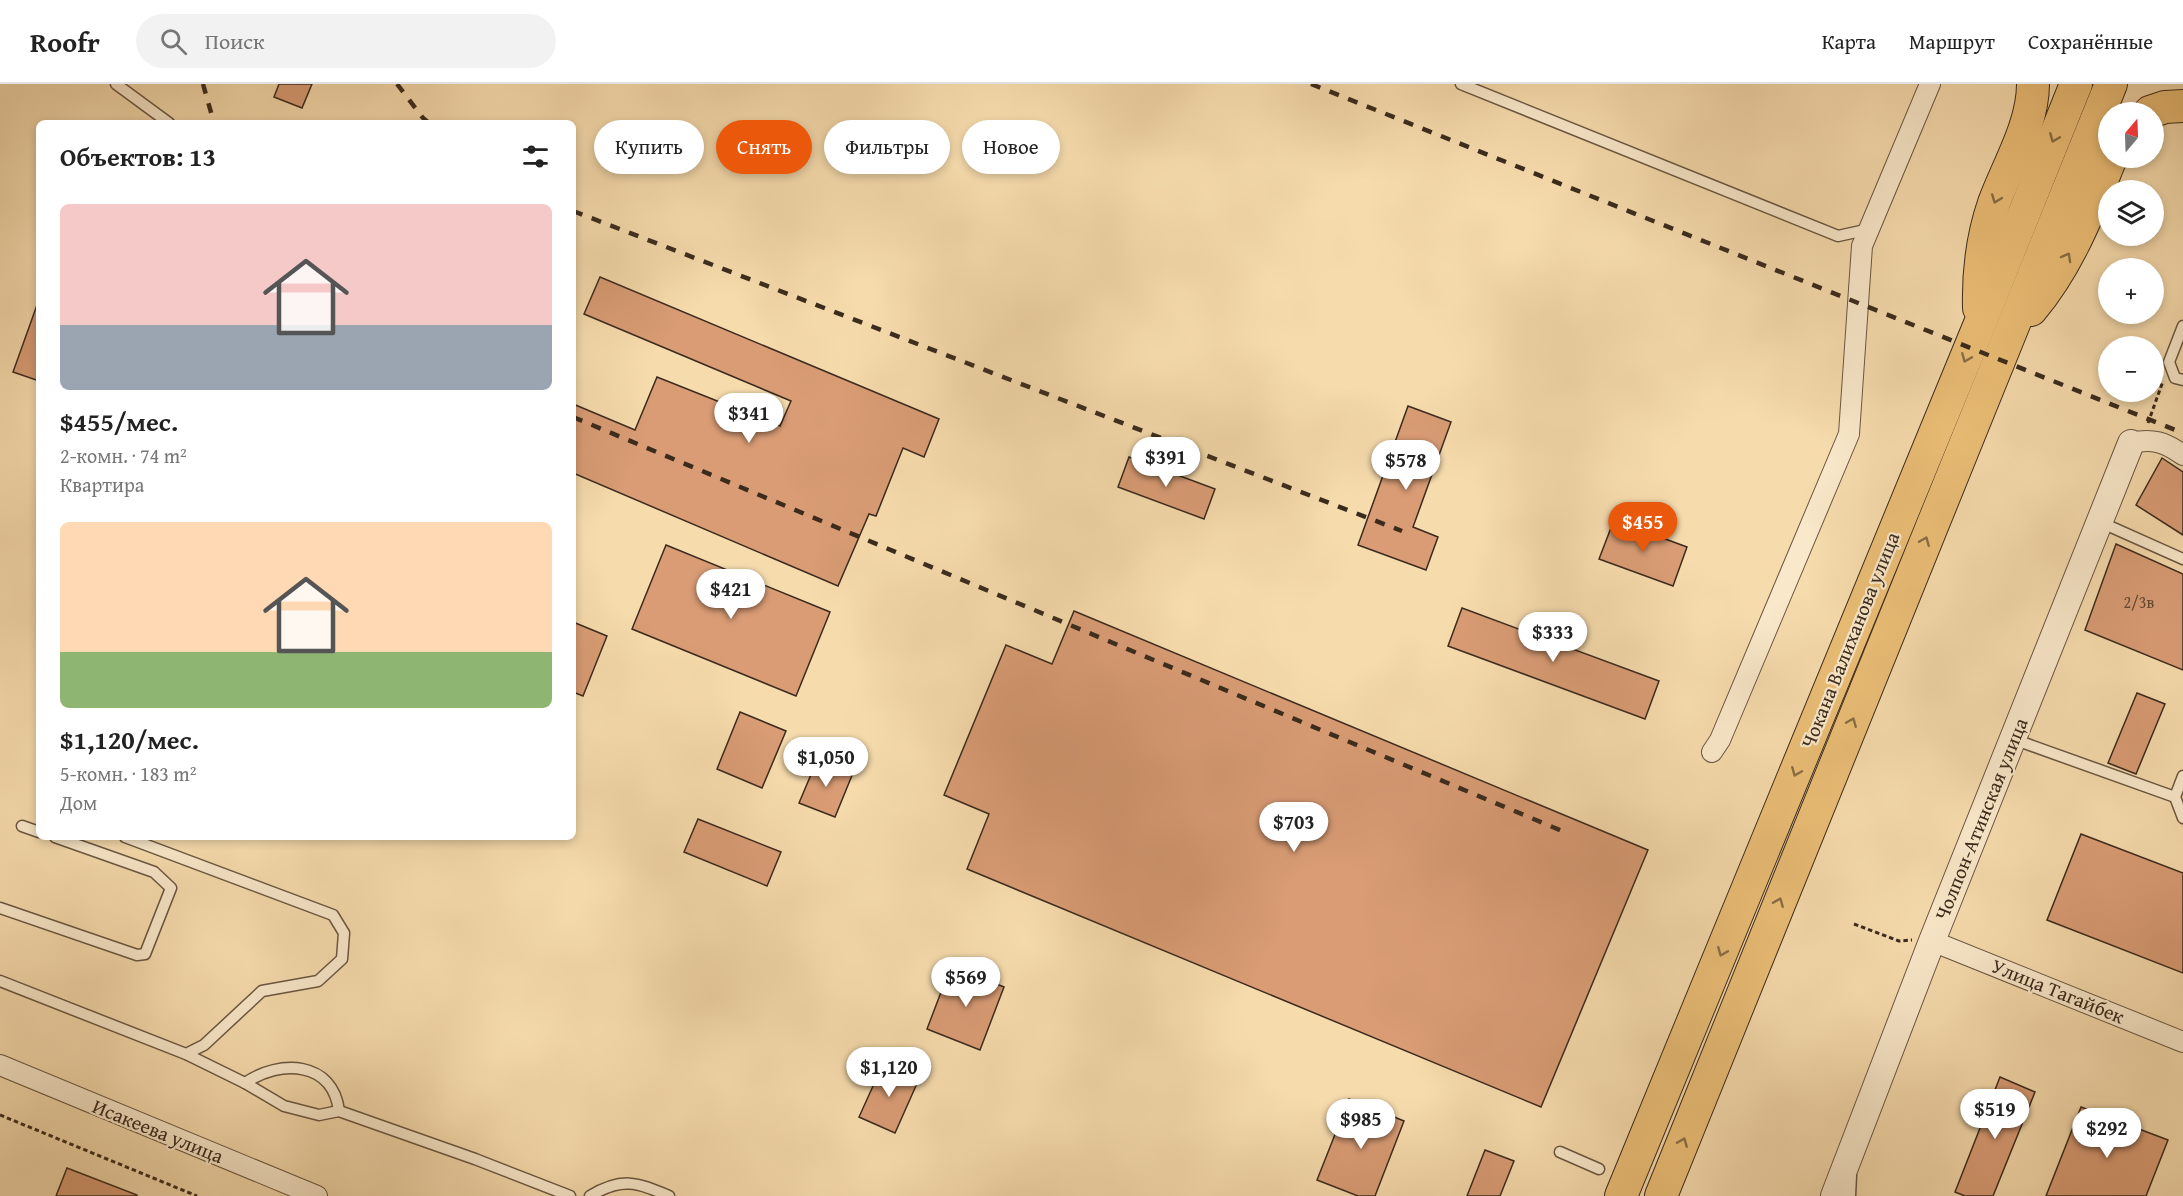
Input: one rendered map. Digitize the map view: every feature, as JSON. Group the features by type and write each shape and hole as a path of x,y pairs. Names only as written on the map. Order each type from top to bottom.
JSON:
{"main road":[{"path":"2033,84 2033,99 2025,125 1994,204 1984,238 1978,274 1993,332 2038,302 2076,242 2107,168"},
{"name":"Чокана Валиханова улица","path":"1661,1196 1993,332 2076,84"},
{"name":"Чокана Валиханова улица","path":"1624,1189 1993,332 2111,84"},
{"path":"2164,107 2183,106"},
{"path":"1624,1189 1661,1196"}],"street":[{"path":"1712,752 1720,740 1849,434 1862,246 1930,84"},
{"path":"2136,442 2147,440 2171,447 2183,455"},
{"name":"Чолпон-Атинская улица","path":"1834,1196 1932,941 2100,522 2136,442"},
{"name":"Улица Тагайбек","path":"1932,941 2183,1042"},
{"name":"Исакеева улица","path":"0,1065 317,1196"}],"lane":[{"path":"116,84 165,120"},
{"path":"1461,84 1838,236 1870,229"},
{"path":"2183,326 2169,362 2175,378 2183,380"},
{"path":"2100,522 2183,559"},
{"path":"2013,739 2175,798"},
{"path":"2183,776 2175,798 2183,819"},
{"path":"22,826 36,831"},
{"path":"0,908 137,955 145,954 171,888 154,872 63,840"},
{"path":"133,840 333,915 344,933 342,959 318,981 262,991 204,1045 186,1054"},
{"path":"0,981 186,1054 245,1083 284,1106 319,1115 339,1111 476,1159 570,1196"},
{"path":"245,1083 259,1073 302,1067 326,1079 338,1099 339,1111"},
{"path":"1850,1196 1853,1148"},
{"path":"1560,1152 1599,1169"},
{"path":"590,1196 610,1185 632,1183 669,1196"}],"path":[{"path":"2136,442 2169,362"},
{"path":"1854,924 1899,941"},
{"path":"0,1115 197,1196"}],"building":[{"path":"279,84 312,84 302,108 274,97"},
{"path":"600,277 939,419 924,457 903,448 876,516 869,514 838,586 576,474 576,405 635,430 657,377 780,426 791,401 584,314"},
{"path":"36,308 36,380 13,372"},
{"path":"1408,406 1451,422 1413,527 1438,537 1426,570 1358,545"},
{"path":"1129,457 1215,489 1204,519 1118,487"},
{"path":"2162,458 2183,472 2183,535 2136,505"},
{"path":"1614,520 1687,547 1673,586 1599,559"},
{"path":"2116,544 2183,574 2183,670 2085,630"},
{"path":"666,545 830,612 796,696 632,629"},
{"path":"1462,608 1659,681 1645,719 1448,646"},
{"path":"1074,611 1648,850 1541,1107 967,869 989,814 944,795 1006,645 1052,664"},
{"path":"576,623 607,636 583,696 576,693"},
{"path":"2137,693 2165,704 2136,774 2108,763"},
{"path":"740,712 786,731 762,788 717,769"},
{"path":"818,758 853,773 835,817 799,803"},
{"path":"698,819 781,852 767,886 684,852"},
{"path":"2081,834 2183,873 2183,973 2047,920"},
{"path":"951,966 1004,987 980,1050 927,1029"},
{"path":"883,1064 919,1079 895,1133 859,1117"},
{"path":"2000,1077 2035,1092 1993,1196 1965,1196 1955,1192"},
{"path":"1349,1099 1404,1121 1375,1196 1358,1196 1317,1180"},
{"path":"2081,1107 2168,1140 2146,1196 2046,1196"},
{"path":"1485,1150 1514,1161 1500,1196 1467,1196"},
{"path":"67,1168 137,1195 137,1196 56,1196"}],"railway":[{"path":"203,84 213,120"},
{"path":"397,84 425,120"},
{"path":"1311,84 2183,433"},
{"path":"576,212 1402,531"},
{"path":"576,418 1567,833"}]}
